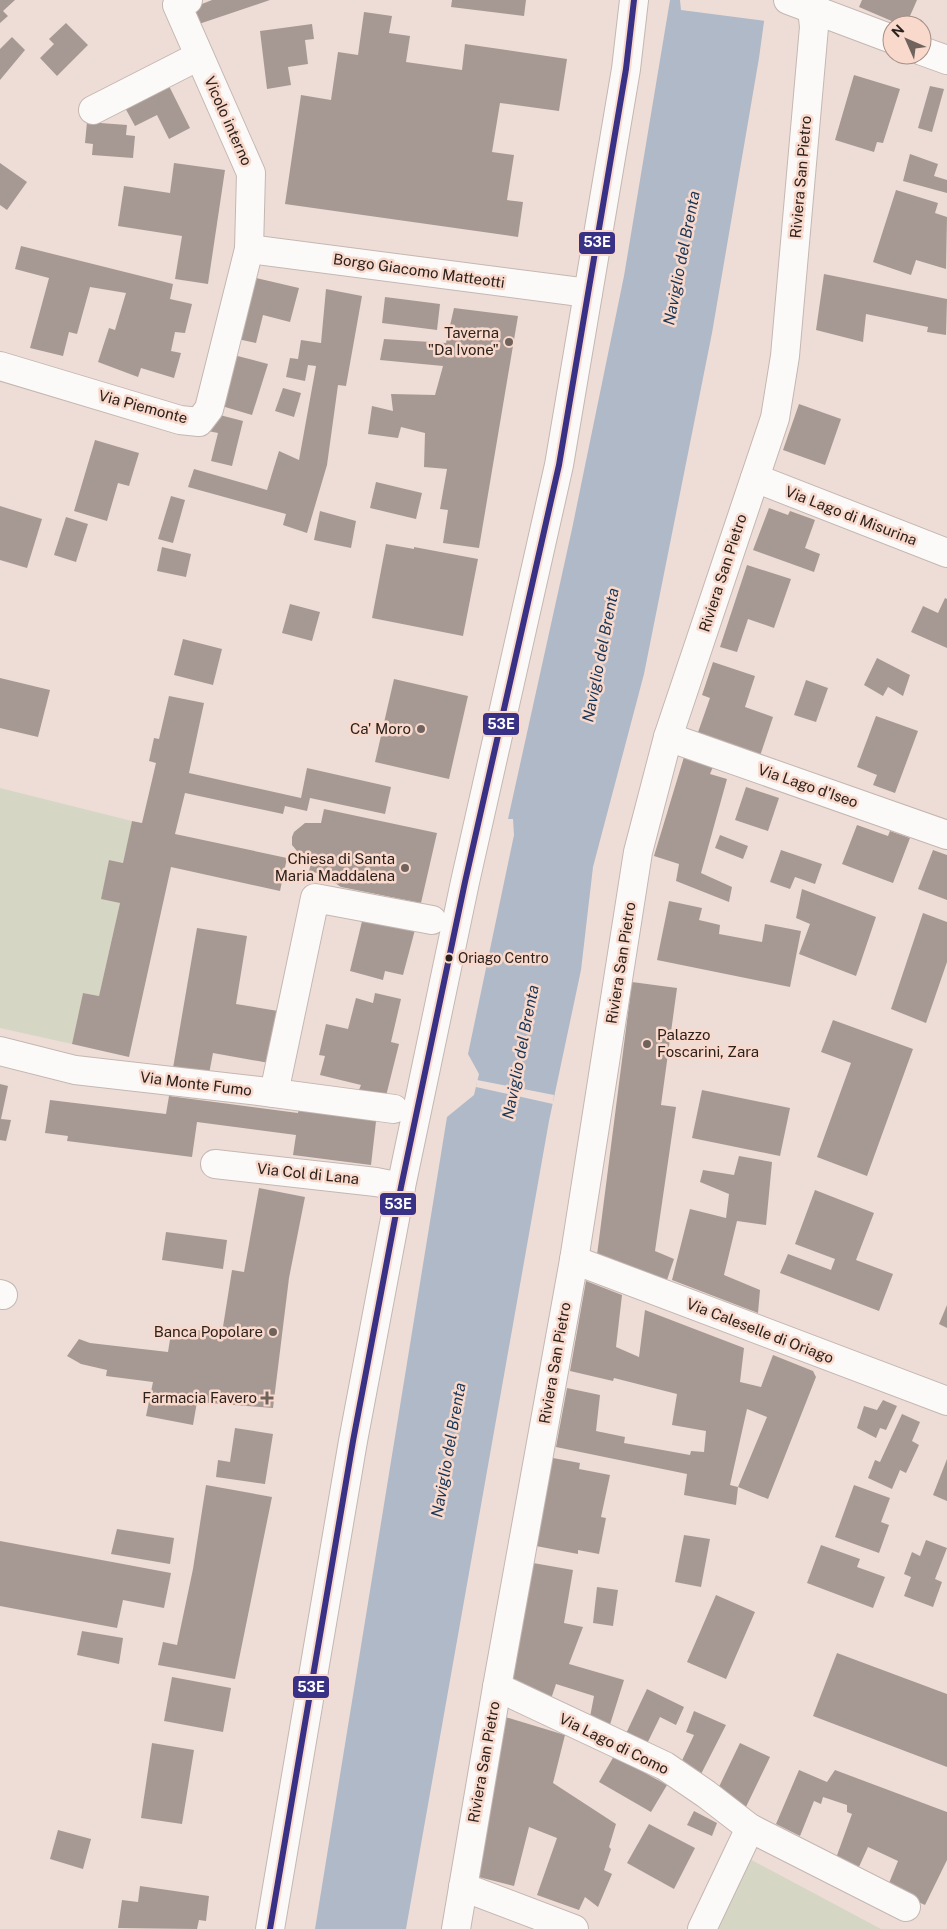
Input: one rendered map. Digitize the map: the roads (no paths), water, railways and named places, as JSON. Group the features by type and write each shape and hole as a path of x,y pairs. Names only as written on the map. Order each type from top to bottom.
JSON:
{"street":[{"name":"Vicolo interno","path":"188,0 176,5 251,173 250,249"},
{"path":"270,1929 352,1441 401,1187 463,891 559,465 626,69 634,0"},
{"path":"804,3 882,35"},
{"name":"Riviera San Pietro","path":"456,1929 497,1687 574,1260 638,852 668,737 775,418 785,356 814,27 804,3"},
{"path":"932,55 947,60"},
{"path":"93,110 199,56"},
{"name":"Borgo Giacomo Matteotti","path":"250,249 588,292"},
{"name":"Via Piemonte","path":"0,366 180,420 198,422 209,408 250,249"},
{"name":"Via Lago di Misurina","path":"755,478 947,553"},
{"name":"Via Lago d'Iseo","path":"668,737 947,835"},
{"path":"266,1092 315,898 432,920"},
{"name":"Via Monte Fumo","path":"0,1051 75,1070 394,1109"},
{"name":"Via Col di Lana","path":"215,1164 376,1182 401,1187"},
{"name":"Via Caleselle di Oriago","path":"574,1260 947,1401"},
{"name":"Via Lago di Como","path":"497,1687 664,1766 706,1794 750,1828 906,1907"},
{"path":"702,1929 750,1828"},
{"path":"463,1887 574,1929"}],"water":[{"name":"Naviglio del Brenta","path":"670,0 767,0 759,58 712,333 644,674 593,867 581,970 549,1121 406,1929 315,1929 447,1117 474,1095 479,1074 468,1054 514,835 513,819 508,819 572,529 624,276"}],"place":[{"name":"Taverna \"Da Ivone\"","path":"509,342"},
{"name":"Ca' Moro","path":"421,729"},
{"name":"Chiesa di Santa Maria Maddalena","path":"405,868"},
{"name":"Oriago Centro","path":"449,958"},
{"name":"Palazzo Foscarini, Zara","path":"647,1044"},
{"name":"Banca Popolare","path":"273,1332"},
{"name":"Farmacia Favero","path":"267,1398"}]}
